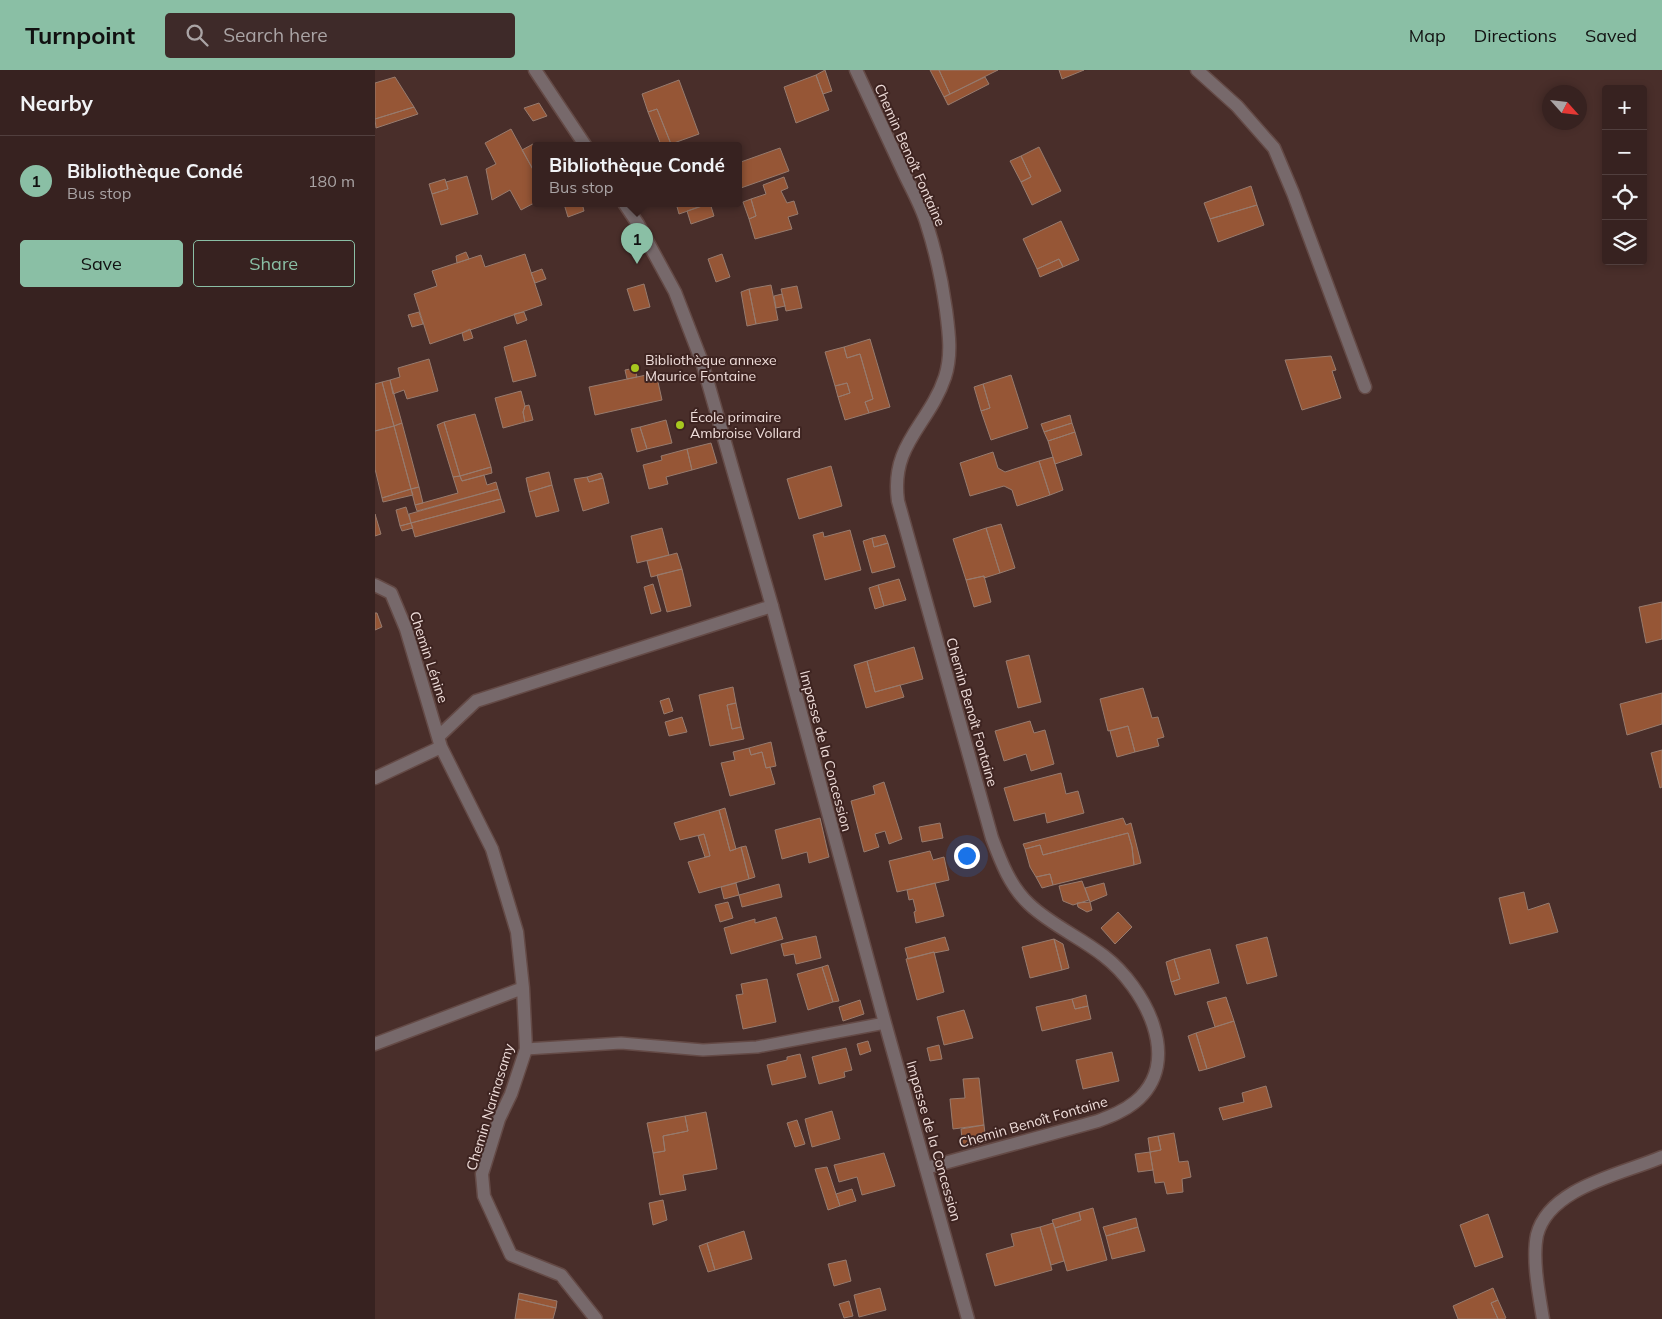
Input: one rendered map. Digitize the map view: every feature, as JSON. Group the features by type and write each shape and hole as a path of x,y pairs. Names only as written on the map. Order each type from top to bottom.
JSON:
{"street":[{"path":"535,70 583,142"},
{"name":"Chemin Benoît Fontaine","path":"856,70 927,223 941,277 950,338 945,377 936,398 909,441 897,470 896,486 898,501 992,838 1005,870 1027,903 1045,918 1104,955 1126,977 1150,1015 1155,1027 1158,1056 1151,1080 1136,1102 1119,1113 1098,1121 927,1168"},
{"path":"1197,70 1237,106 1274,148 1293,193 1365,387"},
{"name":"Impasse de la Concession","path":"627,207 675,292 702,362 772,606 885,1023 968,1319"},
{"name":"Chemin Lénine","path":"375,585 391,593 395,602 406,629 440,742"},
{"path":"375,778 440,742 476,701 772,606"},
{"name":"Chemin Narinasamy","path":"440,742 492,849 517,932 523,988 526,1049 511,1094 499,1119 482,1174 484,1196 511,1255 561,1275 597,1319"},
{"path":"375,1044 523,988"},
{"path":"1543,1319 1537,1278 1537,1237 1541,1224 1547,1214 1581,1187 1662,1157"}],"lane":[{"path":"526,1049 621,1043 703,1050 757,1047 885,1023"}],"building":[{"path":"825,70 832,91 823,94 816,75"},
{"path":"930,70 939,70 950,94 944,97"},
{"path":"939,70 998,70 950,94"},
{"path":"1059,70 1084,70 1062,79"},
{"path":"816,75 829,110 796,123 784,87"},
{"path":"395,77 414,107 375,119 375,83"},
{"path":"985,77 989,84 948,105 944,97"},
{"path":"679,80 699,134 677,142 670,142 657,109 648,112 642,94"},
{"path":"539,103 547,116 533,121 524,108"},
{"path":"414,107 418,114 376,128 375,119"},
{"path":"657,109 670,142 660,142 648,112"},
{"path":"511,129 532,168 532,204 521,210 510,190 492,200 486,169 496,164 485,143"},
{"path":"532,145 532,168 522,150"},
{"path":"1039,147 1061,191 1032,205 1021,182 1031,177 1021,156"},
{"path":"780,148 789,171 742,188 742,162"},
{"path":"1021,156 1031,177 1021,182 1010,161"},
{"path":"467,176 478,214 441,225 432,194 448,189 446,182"},
{"path":"784,177 788,188 781,191 787,203 794,201 798,214 788,217 792,229 755,239 749,219 756,216 751,199 766,194 763,185"},
{"path":"445,179 448,189 432,194 429,184"},
{"path":"1251,186 1257,205 1210,219 1204,203"},
{"path":"751,199 756,216 749,219 743,202"},
{"path":"1257,205 1264,225 1218,242 1210,219"},
{"path":"565,207 583,207 584,211 568,217"},
{"path":"677,207 699,207 679,214"},
{"path":"698,207 711,207 714,216 691,224 687,211"},
{"path":"1061,221 1079,260 1063,267 1059,259 1037,269 1023,239"},
{"path":"466,252 469,259 457,263 456,256"},
{"path":"525,254 542,305 430,344 414,294 437,286 432,271 481,255 485,267"},
{"path":"722,254 730,277 716,282 708,259"},
{"path":"1059,259 1063,267 1040,277 1037,269"},
{"path":"542,269 546,279 535,283 531,273"},
{"path":"644,284 650,307 634,311 627,289"},
{"path":"771,285 778,320 756,324 749,289"},
{"path":"797,286 802,308 786,311 781,289"},
{"path":"749,289 756,324 747,326 741,292"},
{"path":"782,294 785,306 776,308 774,296"},
{"path":"419,312 423,324 412,327 408,315"},
{"path":"524,312 527,320 517,324 514,314"},
{"path":"470,329 473,338 464,341 462,333"},
{"path":"870,339 890,407 869,413 865,402 873,399 860,354 847,358 844,347"},
{"path":"526,340 536,376 513,382 504,347"},
{"path":"844,347 847,358 860,354 873,399 865,402 869,413 845,420 838,397 850,393 847,383 835,386 825,352"},
{"path":"1331,356 1336,370 1332,371 1341,398 1302,410 1285,360"},
{"path":"429,359 438,391 407,399 404,390 393,394 390,380 400,377 398,368"},
{"path":"635,368 637,377 627,379 625,370"},
{"path":"656,373 662,400 595,415 589,387"},
{"path":"1011,375 1028,428 991,440 981,411 990,408 983,384"},
{"path":"390,380 402,423 394,426 382,382"},
{"path":"382,382 394,426 375,431 375,384"},
{"path":"847,383 850,393 838,397 835,386"},
{"path":"983,384 990,408 981,411 974,387"},
{"path":"521,391 525,406 523,412 525,422 503,428 495,398"},
{"path":"529,405 533,420 525,422 523,412 525,406"},
{"path":"475,414 491,467 460,476 444,422"},
{"path":"1070,415 1072,423 1044,432 1041,424"},
{"path":"666,420 672,443 647,449 640,427"},
{"path":"444,422 460,476 453,477 437,425"},
{"path":"402,423 419,487 411,489 394,426"},
{"path":"1072,423 1075,432 1048,441 1044,432"},
{"path":"394,426 411,489 382,498 375,469 375,431"},
{"path":"640,427 647,449 637,452 631,429"},
{"path":"1075,432 1082,455 1055,464 1048,441"},
{"path":"711,443 717,463 692,470 687,449"},
{"path":"687,449 692,470 666,477 668,484 649,489 643,465 662,460 661,456"},
{"path":"993,452 998,468 1005,472 1039,461 1050,495 1017,506 1012,490 1004,486 970,496 960,463"},
{"path":"1053,457 1063,490 1050,495 1039,461"},
{"path":"831,466 842,506 799,519 787,479"},
{"path":"491,467 492,473 462,481 460,476"},
{"path":"549,472 552,485 529,492 526,478"},
{"path":"601,473 603,478 589,482 587,477"},
{"path":"484,475 487,485 496,482 498,489 417,511 415,505 458,493 453,477 460,476 462,481"},
{"path":"587,477 589,482 603,478 609,503 583,511 574,479"},
{"path":"552,485 559,511 536,517 529,492"},
{"path":"419,487 423,503 415,505 411,489"},
{"path":"411,489 413,495 383,502 382,498"},
{"path":"498,489 501,499 411,523 409,514"},
{"path":"501,499 505,512 415,537 411,523"},
{"path":"406,507 411,523 400,526 396,510"},
{"path":"375,514 381,534 375,536"},
{"path":"411,523 413,528 402,531 400,526"},
{"path":"1001,524 1015,568 1000,573 986,528"},
{"path":"662,528 669,555 637,563 631,536"},
{"path":"986,528 1000,573 984,578 984,576 966,580 953,539"},
{"path":"850,530 861,570 825,580 813,535 823,532 824,537"},
{"path":"885,535 888,543 874,547 872,538"},
{"path":"872,538 874,547 888,543 895,567 872,573 863,541"},
{"path":"677,553 682,569 651,577 647,561"},
{"path":"682,569 691,606 667,612 657,575"},
{"path":"984,576 991,602 974,607 966,580"},
{"path":"899,579 906,600 884,606 878,585"},
{"path":"653,584 661,611 651,614 644,587"},
{"path":"878,585 884,606 875,609 869,588"},
{"path":"1662,602 1662,639 1646,643 1639,607"},
{"path":"375,613 377,613 382,627 375,630"},
{"path":"914,647 923,679 875,692 867,661"},
{"path":"1029,655 1041,702 1018,708 1006,661"},
{"path":"867,661 875,692 900,685 904,697 866,708 854,665"},
{"path":"733,687 736,703 727,705 732,729 741,727 744,739 710,746 699,695"},
{"path":"1143,688 1152,718 1158,717 1164,737 1157,739 1159,746 1135,752 1128,726 1108,731 1100,699"},
{"path":"1662,693 1662,724 1627,735 1620,704"},
{"path":"669,698 673,711 664,714 660,701"},
{"path":"736,703 741,727 732,729 727,705"},
{"path":"682,717 687,732 669,736 665,722"},
{"path":"1030,721 1034,733 1045,730 1054,764 1031,771 1026,754 1004,761 995,731"},
{"path":"1128,726 1135,752 1117,757 1110,731"},
{"path":"771,742 776,766 766,768 762,752 751,755 749,748"},
{"path":"749,748 751,755 762,752 766,768 770,767 775,784 730,796 721,763 735,760 733,752"},
{"path":"1662,750 1662,787 1660,788 1651,753"},
{"path":"1061,773 1066,794 1078,791 1084,813 1047,823 1045,813 1014,821 1004,788"},
{"path":"884,782 902,839 889,844 885,831 875,834 879,847 864,852 851,801 875,794 873,786"},
{"path":"725,808 736,849 730,851 719,810"},
{"path":"719,810 730,851 741,847 749,879 699,893 688,862 710,856 704,834 680,840 674,823"},
{"path":"820,818 829,857 809,863 807,852 782,859 775,830"},
{"path":"1123,818 1126,825 1131,823 1141,863 1134,865 1128,833 1043,855 1040,845 1025,849 1023,844"},
{"path":"940,823 943,838 922,842 919,827"},
{"path":"1128,833 1134,865 1053,885 1050,874 1036,877 1030,867 1025,849 1040,845 1043,855"},
{"path":"704,834 710,856 705,857 698,836"},
{"path":"746,846 755,877 749,879 741,847"},
{"path":"930,851 933,860 944,857 949,880 897,892 889,861"},
{"path":"1050,874 1053,885 1042,888 1036,877"},
{"path":"1082,881 1089,900 1073,905 1063,901 1059,886"},
{"path":"736,883 739,895 724,899 721,887"},
{"path":"935,883 944,916 916,923 913,899 909,900 907,890"},
{"path":"1104,883 1107,895 1090,902 1085,888"},
{"path":"779,884 782,897 742,907 739,895"},
{"path":"1524,892 1528,910 1549,903 1558,932 1510,944 1499,898"},
{"path":"728,902 733,918 720,922 715,905"},
{"path":"1090,902 1092,910 1087,912 1078,907 1077,903"},
{"path":"1118,912 1132,927 1115,944 1101,928"},
{"path":"776,917 783,939 731,954 724,928 755,919 755,923"},
{"path":"816,936 821,958 796,964 794,954 784,956 781,944"},
{"path":"945,937 949,950 908,959 905,948"},
{"path":"1267,937 1277,976 1247,984 1236,945"},
{"path":"1054,939 1062,970 1030,978 1022,947"},
{"path":"1054,939 1063,944 1069,968 1062,970"},
{"path":"1210,949 1219,983 1175,995 1171,982 1180,979 1174,959"},
{"path":"934,952 944,992 917,1000 906,959"},
{"path":"1174,959 1180,979 1171,982 1166,962"},
{"path":"828,965 839,1001 833,1002 822,967"},
{"path":"822,967 833,1002 808,1010 797,974"},
{"path":"767,979 776,1022 743,1029 736,995 743,994 741,984"},
{"path":"1086,995 1088,1006 1075,1009 1072,999"},
{"path":"1226,997 1234,1021 1215,1027 1207,1002"},
{"path":"1072,999 1075,1009 1088,1006 1091,1019 1042,1031 1036,1007"},
{"path":"860,1000 864,1014 843,1021 839,1007"},
{"path":"964,1010 973,1038 944,1045 937,1017"},
{"path":"1234,1021 1245,1057 1207,1069 1196,1033"},
{"path":"1196,1033 1207,1069 1199,1071 1188,1036"},
{"path":"868,1041 871,1051 860,1055 857,1044"},
{"path":"939,1045 942,1059 930,1061 927,1048"},
{"path":"846,1048 852,1070 844,1072 845,1077 819,1084 812,1057"},
{"path":"1112,1052 1119,1081 1083,1089 1076,1060"},
{"path":"800,1054 806,1077 772,1085 767,1065 787,1060 787,1057"},
{"path":"979,1078 984,1125 953,1129 950,1099 965,1098 963,1079"},
{"path":"1266,1086 1272,1107 1223,1120 1219,1108 1244,1102 1242,1093"},
{"path":"832,1111 840,1139 812,1147 805,1119"},
{"path":"706,1112 717,1169 683,1175 686,1190 660,1195 653,1153 665,1151 663,1136 688,1131 685,1116"},
{"path":"685,1116 688,1131 663,1136 665,1151 653,1153 647,1123"},
{"path":"797,1120 805,1144 795,1147 787,1123"},
{"path":"984,1125 986,1142 963,1148 961,1129"},
{"path":"1174,1133 1179,1162 1188,1161 1191,1177 1182,1179 1183,1192 1167,1194 1164,1182 1155,1183 1150,1152 1161,1150 1158,1136"},
{"path":"1158,1136 1161,1150 1150,1152 1148,1138"},
{"path":"1150,1152 1153,1170 1138,1172 1135,1154"},
{"path":"884,1153 895,1186 862,1195 857,1177 839,1182 834,1165"},
{"path":"827,1167 840,1206 828,1210 815,1169"},
{"path":"852,1189 856,1201 840,1206 836,1194"},
{"path":"663,1200 667,1220 653,1225 649,1203"},
{"path":"1093,1208 1107,1260 1067,1271 1055,1228 1081,1220 1079,1212"},
{"path":"1079,1212 1081,1220 1055,1228 1052,1220"},
{"path":"1488,1214 1503,1257 1475,1267 1460,1225"},
{"path":"1136,1218 1138,1227 1106,1236 1103,1227"},
{"path":"1053,1223 1064,1261 1051,1265 1040,1227"},
{"path":"1040,1227 1052,1270 995,1286 986,1254 1014,1246 1011,1234"},
{"path":"1138,1227 1145,1251 1112,1259 1106,1236"},
{"path":"744,1231 752,1259 715,1270 707,1243"},
{"path":"707,1243 715,1270 708,1272 699,1246"},
{"path":"846,1260 851,1281 834,1286 828,1264"},
{"path":"880,1288 886,1310 859,1317 854,1295"},
{"path":"1493,1288 1498,1300 1491,1303 1498,1319 1458,1319 1453,1306"},
{"path":"519,1293 557,1301 556,1308 518,1299"},
{"path":"518,1299 556,1308 553,1319 515,1319"},
{"path":"1498,1300 1506,1318 1504,1319 1498,1319 1491,1303"},
{"path":"849,1301 853,1316 844,1318 839,1304"}],"place":[{"name":"Bibliothèque Condé","path":"637,264"},
{"name":"Bibliothèque annexe Maurice Fontaine","path":"635,368"},
{"name":"École primaire Ambroise Vollard","path":"680,425"}]}
